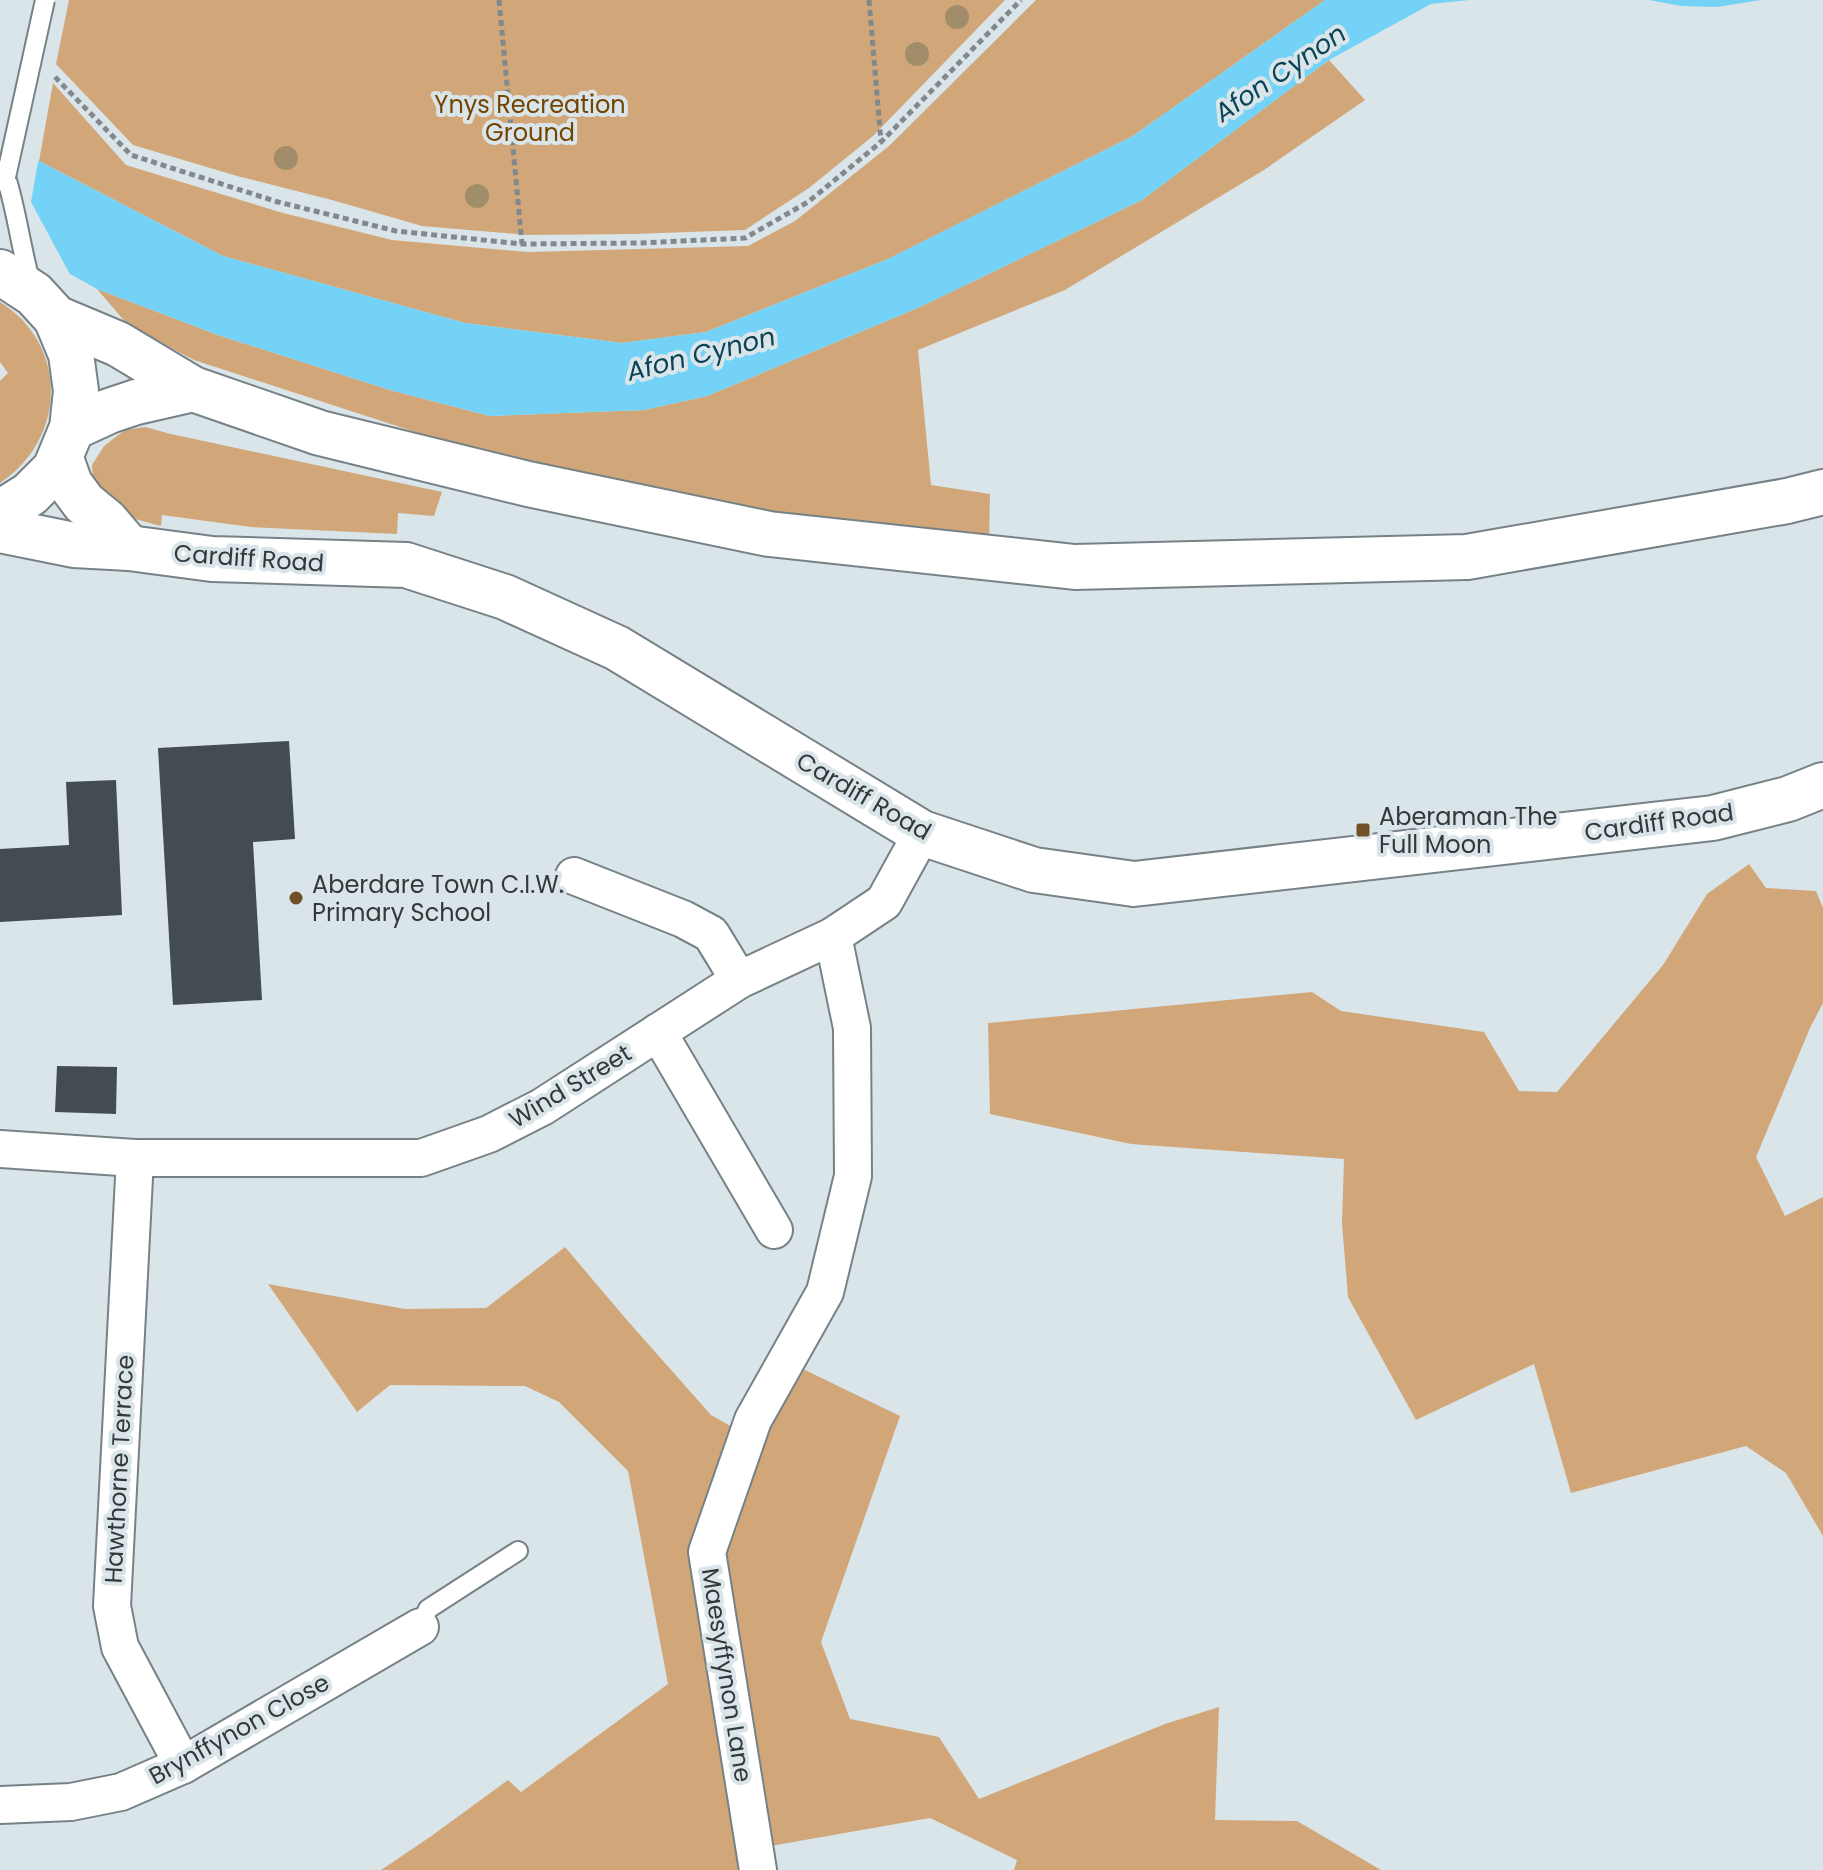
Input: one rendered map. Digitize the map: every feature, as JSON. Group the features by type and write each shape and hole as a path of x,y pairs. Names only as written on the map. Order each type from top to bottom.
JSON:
{"main road":[{"path":"28,284 193,389 320,433 528,484 785,536 1075,567 1467,557 1823,492"},
{"path":"0,513 30,494 55,469 66,443 76,391 71,354 28,284"},
{"path":"66,443 109,411 193,389"},
{"path":"66,443 70,484 84,503 106,521 129,548"},
{"name":"Cardiff Road","path":"0,530 74,545 129,548 212,559 406,565 505,597 617,648 922,833 1034,870 1134,884 1713,818 1788,799 1823,785"}],"street":[{"name":"Wind Street","path":"0,1149 135,1158 421,1158 489,1134 542,1107 739,980 833,936 884,902 922,833"},
{"path":"574,876 683,919 711,934 739,980"},
{"name":"Maesyffynon Lane","path":"758,1870 707,1552 753,1420 825,1292 853,1176 852,1028 833,936"},
{"path":"658,1032 774,1230"},
{"name":"Hawthorne Terrace","path":"135,1158 112,1606 120,1647 183,1765"},
{"name":"Brynffynon Close","path":"0,1805 71,1802 121,1792 183,1765 420,1627"}],"lane":[{"path":"28,284 13,200 3,179 45,0"},
{"path":"420,1627 428,1609 518,1551"}],"path":[{"path":"499,0 522,244"},
{"path":"869,0 881,142"},
{"path":"51,74 131,155 278,202 396,231 522,244 745,238 808,202 881,142 1021,0"}],"green space":[{"name":"Ynys Recreation Ground","path":"69,0 1005,0 873,136 809,188 745,230 528,235 422,226 133,145 56,64"},
{"path":"1036,0 1325,0 1133,136 888,259 706,332 622,343 465,323 223,256 39,161 53,83 126,165 283,213 392,240 528,252 748,246 795,221 889,146"},
{"path":"1329,60 1365,100 1264,170 1065,290 918,350 931,485 990,494 989,542 675,499 446,442 194,360 128,325 97,289 218,335 390,390 490,416 644,410 707,396 920,307 1142,200"},
{"path":"0,302 23,320 39,342 48,367 51,392 48,418 38,442 22,464 0,483 0,381 8,373 0,362"},
{"path":"145,427 442,492 434,516 398,513 397,534 251,527 162,515 161,526 124,516 93,484 92,465 104,446 125,430"},
{"path":"1749,864 1766,888 1816,891 1823,908 1823,1003 1756,1157 1785,1216 1823,1197 1823,1536 1786,1473 1746,1446 1571,1493 1534,1364 1416,1420 1348,1297 1342,1223 1344,1159 1131,1144 990,1114 988,1023 1312,992 1341,1011 1484,1032 1519,1091 1557,1092 1663,965 1707,894"},
{"path":"565,1247 711,1415 755,1440 803,1369 900,1416 821,1642 850,1719 939,1737 979,1799 1165,1724 1219,1707 1215,1820 1297,1821 1381,1870 1014,1870 1017,1860 930,1818 742,1851 745,1870 381,1870 508,1780 521,1792 668,1684 628,1471 559,1402 525,1386 390,1385 357,1412 268,1284 405,1309 486,1308"}],"water":[{"name":"Afon Cynon","path":"1325,0 1469,0 1431,4 1329,60 1142,200 920,307 707,396 644,410 490,416 390,390 218,335 97,289 0,235 0,141 223,256 465,323 622,343 706,332 888,259 1133,136"},
{"path":"1649,0 1761,0 1717,7 1681,6"}],"pier":[{"path":"0,137 39,156 31,202 73,280 0,239"}],"building":[{"path":"289,741 295,839 253,842 262,1000 173,1005 158,748"},
{"path":"116,780 122,915 0,922 0,849 69,845 66,782"},
{"path":"57,1066 117,1067 116,1114 55,1112"}],"place":[{"name":"Aberaman The Full Moon","path":"1363,830"},
{"name":"Aberdare Town C.I.W. Primary School","path":"296,898"}]}
